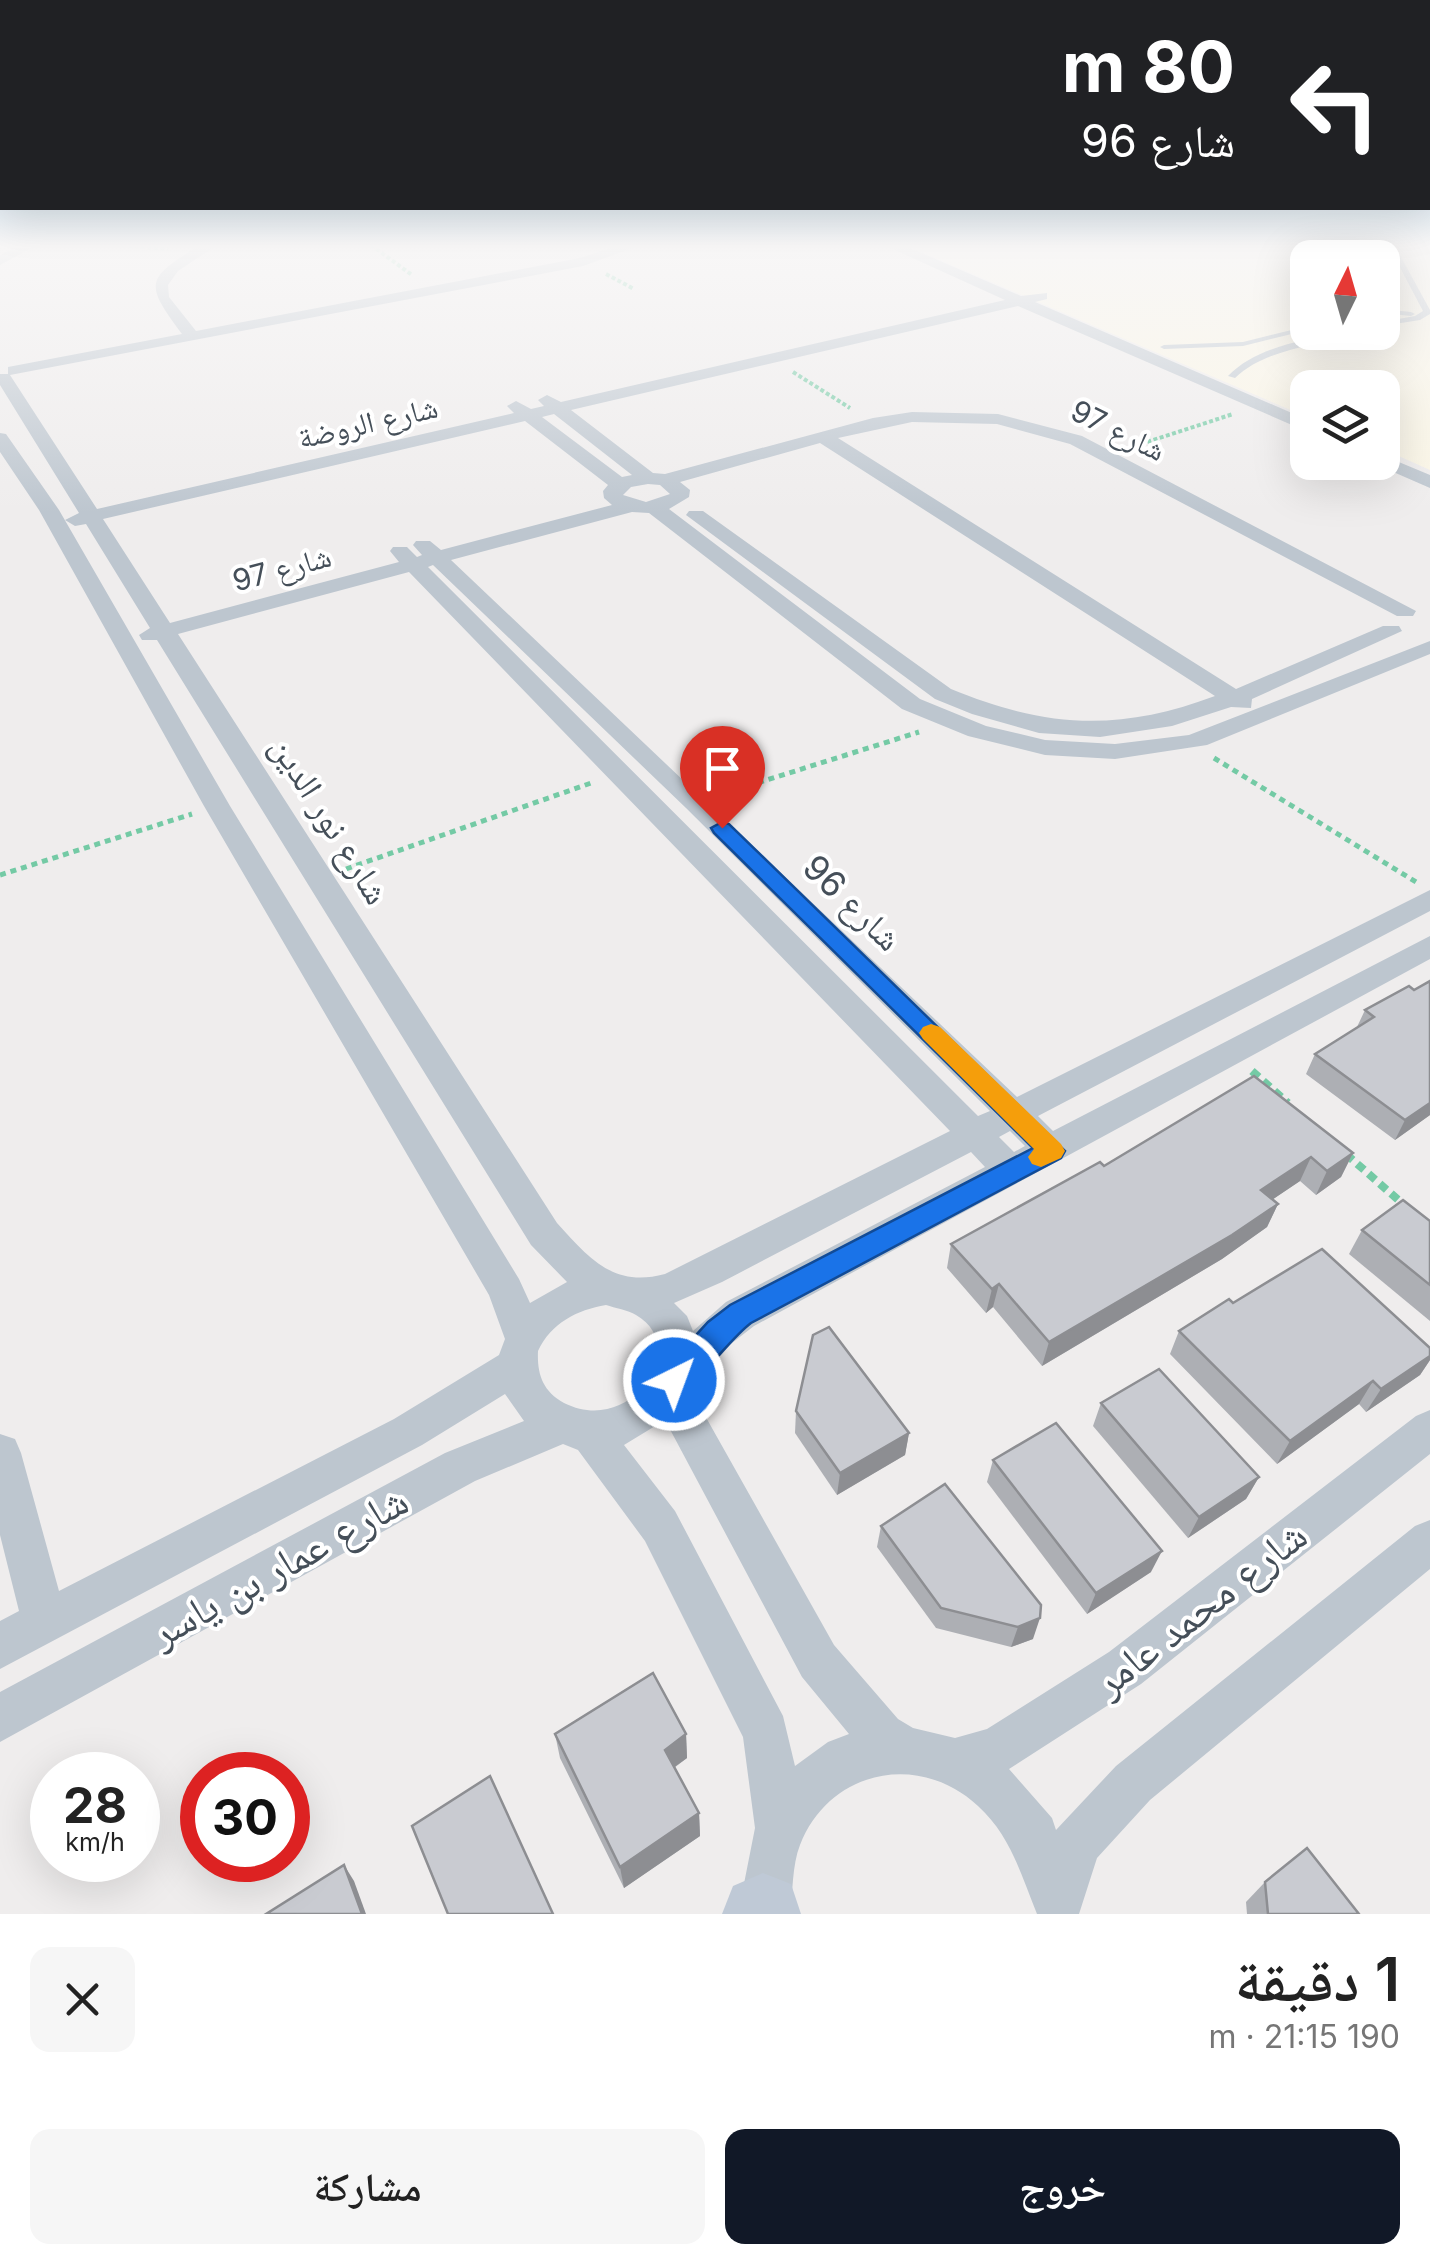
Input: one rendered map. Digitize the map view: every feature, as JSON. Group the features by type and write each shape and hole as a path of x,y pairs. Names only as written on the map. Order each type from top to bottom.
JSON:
{"street":[{"path":"6,370 177,334"},
{"name":"شارع الروضة","path":"53,517 849,334"},
{"name":"شارع الروضة","path":"550,402 771,358 865,334"},
{"path":"1106,334 1290,419"},
{"path":"1127,334 1290,401"},
{"name":"شارع نور الدين","path":"6,370 86,509 544,1234 572,1266 616,1290"},
{"path":"550,402 648,493 911,704 949,723 1043,748 1144,750 1189,742 1261,716 1428,647 1394,620"},
{"path":"520,409 943,694 989,714 1043,727 1100,730 1153,723 1232,697 1394,620 1430,612"},
{"name":"شارع 97","path":"832,442 873,423 926,416 998,419 1076,440 1394,620"},
{"name":"شارع 97","path":"118,634 832,442 948,429 982,430 1045,444 1394,620"},
{"path":"0,438 53,517 217,806 506,1290 521,1350 521,1383 530,1400 576,1428 660,1526 766,1733 777,1792 778,1824 766,1870 763,1913"},
{"path":"832,442 1261,716"},
{"path":"1400,450 1430,462"},
{"path":"1400,468 1430,482"},
{"path":"418,555 619,774 1012,1172"},
{"name":"شارع 96","path":"418,555 695,802 1052,1151"},
{"path":"521,1350 554,1304 588,1290 616,1290 636,1296 709,1271 1016,1116 1430,899"},
{"path":"576,1428 624,1425 642,1416 718,1331 740,1314 1430,946"},
{"path":"616,1290 659,1310 670,1326 678,1362 671,1385 818,1660 880,1736 900,1748"},
{"name":"شارع عمار بن ياسر","path":"0,1646 408,1432 521,1350"},
{"name":"شارع عمار بن ياسر","path":"0,1718 460,1467 576,1428"},
{"name":"شارع محمد عامر","path":"957,1761 997,1750 1126,1668 1430,1429"},
{"path":"0,1453 45,1623"},
{"path":"1058,1906 1076,1843 1133,1783 1430,1540"},
{"path":"778,1824 805,1788 828,1767 856,1754 921,1749 957,1761 991,1783 1020,1815 1044,1855 1058,1906"}],"lane":[{"path":"1164,348 1243,344 1282,334"},
{"path":"1232,376 1261,356 1290,348"}],"path":[{"path":"771,358 873,423"},
{"path":"1106,456 1259,406"},
{"path":"695,802 949,723"},
{"path":"1189,742 1430,891"},
{"path":"322,877 619,774"},
{"path":"0,875 217,806"},
{"path":"1232,1054 1303,1116"},
{"path":"1331,1141 1416,1215"}],"shaded area":[{"path":"1114,334 1290,334 1290,350 1400,350 1400,334 1430,334 1430,470 1400,457 1400,370 1290,370 1290,410"}],"building":[{"path":"1430,981 1430,1103 1405,1120 1315,1054 1374,1017 1365,1010 1409,986 1414,990"},
{"path":"1254,1076 1353,1153 1327,1171 1311,1157 1261,1190 1278,1204 1049,1342 999,1284 992,1289 951,1244 1100,1162 1104,1166"},
{"path":"1403,1200 1430,1221 1430,1285 1362,1230"},
{"path":"1322,1249 1430,1348 1430,1356 1381,1389 1373,1381 1290,1441 1179,1331"},
{"path":"829,1327 909,1433 840,1473 796,1411 813,1335"},
{"path":"1159,1369 1259,1477 1199,1517 1101,1403"},
{"path":"1056,1423 1162,1551 1096,1593 993,1460"},
{"path":"945,1484 1041,1605 1040,1618 1018,1627 941,1608 881,1526"},
{"path":"653,1673 686,1734 665,1750 699,1813 620,1867 555,1734"},
{"path":"490,1776 553,1914 448,1914 412,1826"},
{"path":"1307,1848 1359,1914 1268,1914 1265,1882"},
{"path":"344,1865 362,1914 266,1914"}],"slow traffic":[{"path":"931,1033 1052,1151 1041,1157"}],"route":[{"path":"674,1380 718,1331 740,1314 1052,1151 722,828"}]}
